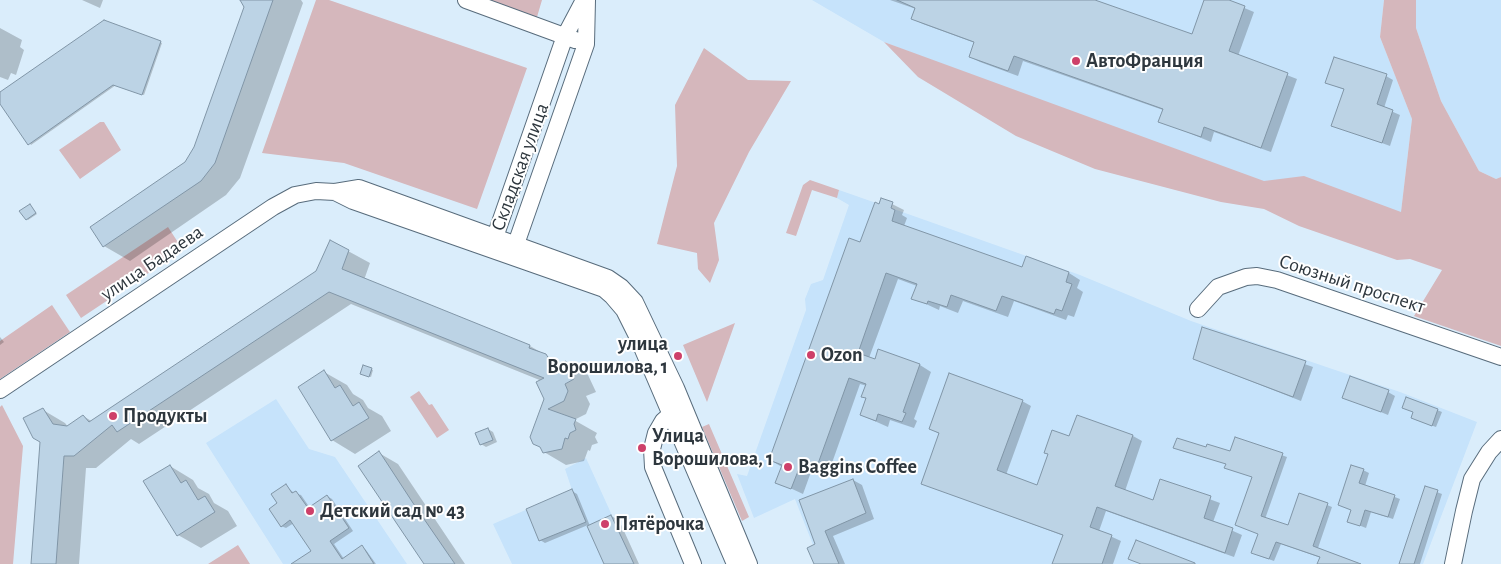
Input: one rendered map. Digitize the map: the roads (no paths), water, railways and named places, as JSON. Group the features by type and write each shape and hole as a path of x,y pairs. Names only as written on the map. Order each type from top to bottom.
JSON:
{"street":[{"path":"466,0 586,44"},
{"name":"Складская улица","path":"586,0 586,44 511,249 495,237 565,36 586,0"},
{"name":"улица Бадаева","path":"0,390 273,207 295,195 316,191 335,192 359,188 495,237"},
{"name":"улица Бадаева","path":"335,192 353,200 608,278 616,292"},
{"name":"Союзный проспект","path":"1198,309 1218,287 1246,277 1257,276 1277,280 1501,356"},
{"path":"616,292 638,338 735,564"},
{"path":"616,292 635,302 676,388 749,564"},
{"path":"671,414 663,421 656,433 652,449 653,467 693,564"},
{"path":"1453,564 1472,479 1489,452 1501,439"}],"place":[{"name":"АвтоФранция","path":"1076,61"},
{"name":"Ozon","path":"811,355"},
{"name":"улица Ворошилова, 1","path":"678,356"},
{"name":"Продукты","path":"113,416"},
{"name":"Улица Ворошилова, 1","path":"642,448"},
{"name":"Baggins Coffee","path":"788,467"},
{"name":"Детский сад № 43","path":"310,511"},
{"name":"Пятёрочка","path":"605,524"}]}
